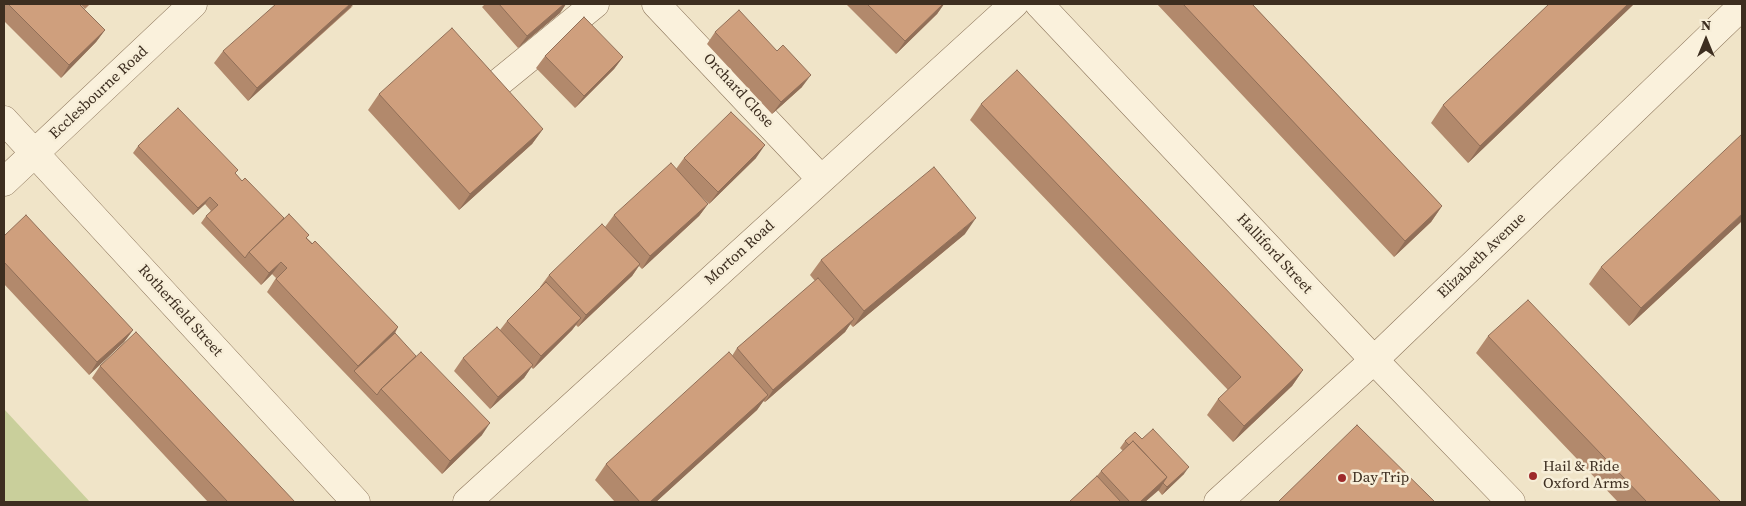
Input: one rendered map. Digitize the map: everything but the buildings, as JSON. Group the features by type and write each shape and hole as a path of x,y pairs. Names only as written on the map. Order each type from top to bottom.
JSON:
{"street":[{"name":"Ecclesbourne Road","path":"4,182 193,4"},
{"path":"497,84 595,4"},
{"name":"Orchard Close","path":"656,4 821,179"},
{"name":"Morton Road","path":"467,502 1014,4"},
{"name":"Halliford Street","path":"1039,4 1374,360 1511,502"},
{"name":"Elizabeth Avenue","path":"1218,502 1374,360 1742,6"},
{"name":"Rotherfield Street","path":"4,120 356,502"}],"green space":[{"path":"4,409 90,502 4,502"}],"place":[{"name":"Hail & Ride Oxford Arms","path":"1533,476"},
{"name":"Day Trip","path":"1342,478"}]}
